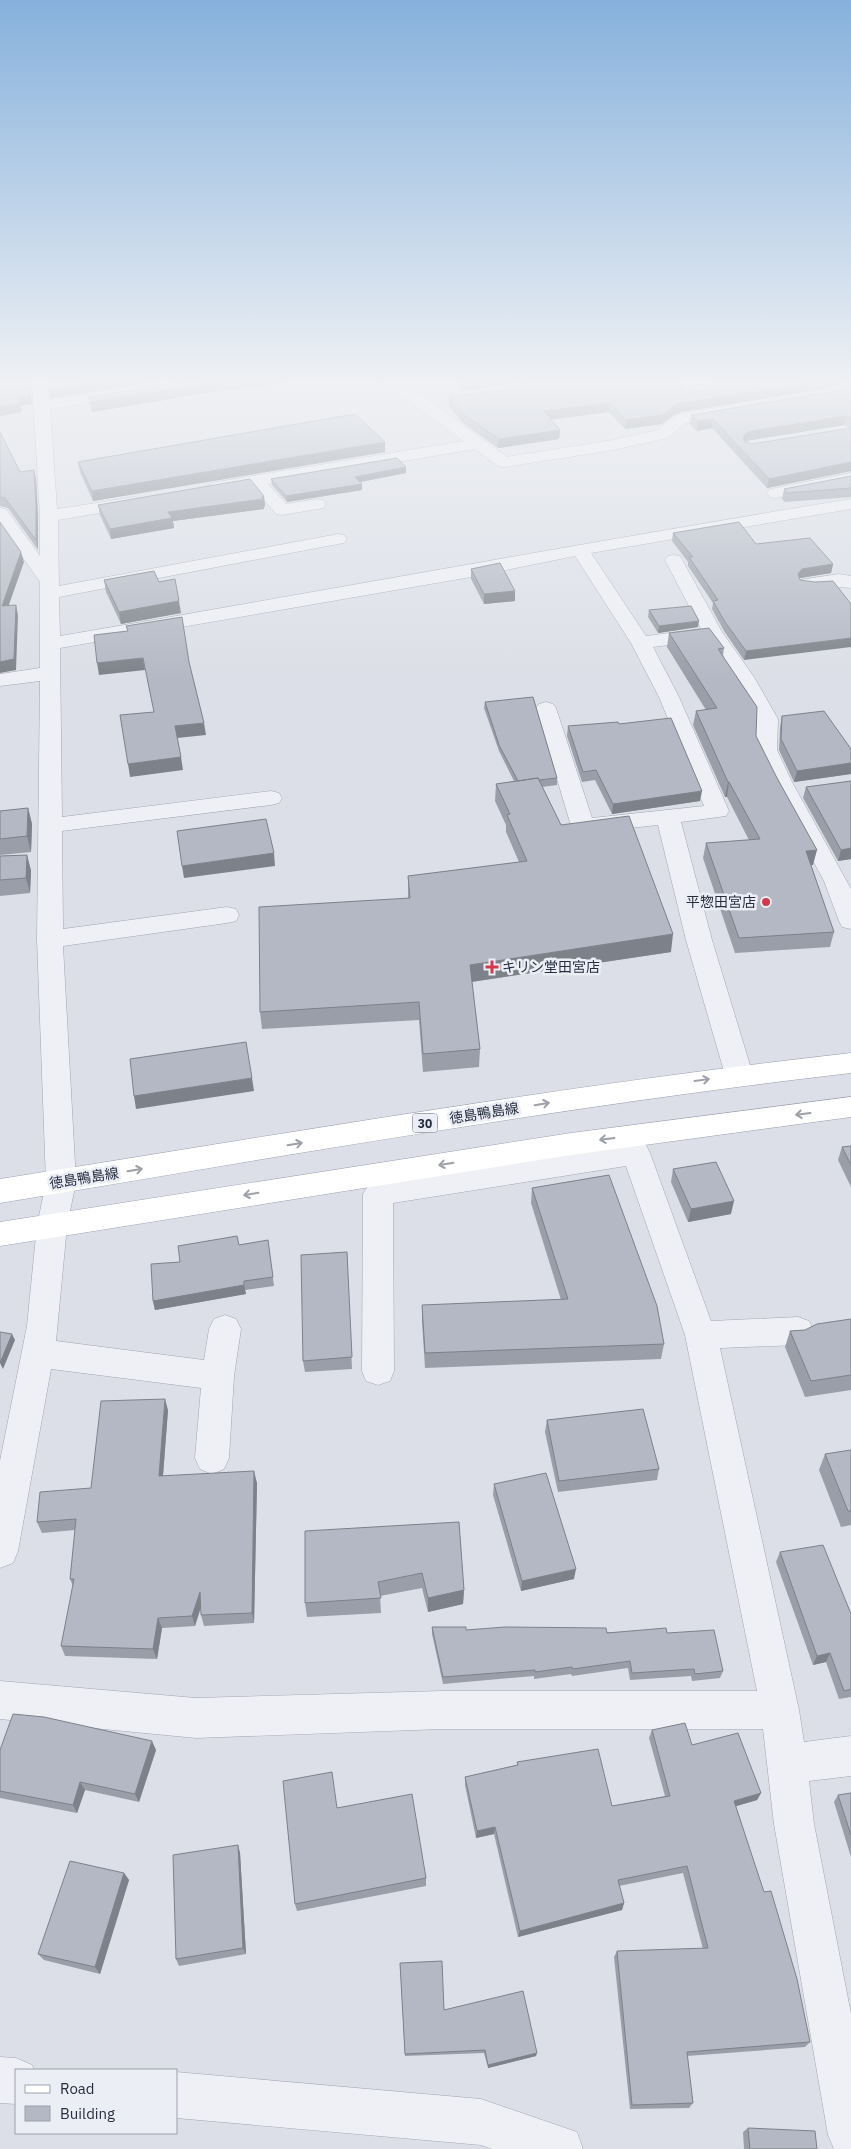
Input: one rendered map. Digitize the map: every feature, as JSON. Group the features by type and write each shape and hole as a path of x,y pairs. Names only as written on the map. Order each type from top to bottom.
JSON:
{"main road":[{"name":"徳島鴨島線","path":"0,1192 579,1098 739,1075 851,1063"},
{"path":"0,1234 571,1144 851,1108"}],"street":[{"path":"0,1551 43,1326 52,1226 61,1182 50,939 50,588 47,480"},
{"path":"200,490 260,480"},
{"path":"776,493 840,480"},
{"path":"256,481 282,510 317,504"},
{"path":"49,516 153,498"},
{"path":"50,644 461,573 579,550 851,504"},
{"path":"0,513 50,588"},
{"path":"50,588 338,539"},
{"path":"546,708 583,826 718,811 669,698 641,643 579,550"},
{"path":"674,560 713,633 744,677 767,719 766,750 795,791 836,882 851,921"},
{"path":"806,584 839,580 851,582"},
{"path":"641,643 713,633"},
{"path":"0,680 50,673"},
{"path":"51,825 270,798"},
{"path":"668,816 699,940 739,1075"},
{"path":"26,862 51,859"},
{"path":"50,939 228,915"},
{"path":"378,1371 378,1194 636,1154 701,1335 780,1710 794,1824 843,2047 851,2135"},
{"path":"212,1458 218,1376 224,1329"},
{"path":"701,1335 798,1331"},
{"path":"38,1353 218,1376"},
{"path":"0,1700 196,1718 442,1710 780,1710"},
{"path":"787,1764 851,1756"},
{"path":"0,2080 15,2082"},
{"path":"178,2095 481,2122 560,2149"}],"building":[{"path":"0,480 35,480 36,540 5,498 0,497"},
{"path":"87,480 156,480 92,491"},
{"path":"242,480 251,480 264,496 262,497 263,499 168,512 172,518 110,529 98,505"},
{"path":"272,480 358,480 362,484 286,496"},
{"path":"829,480 851,480 851,488 787,493 784,489"},
{"path":"0,522 21,552 2,606 16,605 14,659 0,662"},
{"path":"739,522 756,544 810,538 833,564 802,569 798,574 800,580 815,582 833,581 851,604 851,638 746,651 725,622 713,601 718,600 689,557 693,557 673,533"},
{"path":"500,563 515,591 484,594 471,569"},
{"path":"154,571 159,582 175,579 179,601 119,612 104,580"},
{"path":"691,606 699,621 659,626 649,610"},
{"path":"182,617 189,662 204,723 175,726 181,757 128,764 120,715 154,712 143,658 97,663 94,635 128,631 126,626"},
{"path":"709,628 724,648 718,649 757,707 756,736 817,850 806,851 834,932 739,938 706,843 760,839 728,782 696,711 717,708 669,633"},
{"path":"533,697 557,778 518,781 499,745 485,702"},
{"path":"824,711 851,749 851,763 797,771 781,739 782,716"},
{"path":"671,718 702,791 613,804 596,770 583,772 568,726 618,722 619,724"},
{"path":"538,778 561,825 629,816 673,934 470,965 480,1049 423,1054 419,1002 260,1012 259,907 410,898 408,876 527,861 507,815 510,814 496,784"},
{"path":"851,781 851,848 841,850 806,787"},
{"path":"28,808 27,836 0,839 0,811"},
{"path":"266,819 274,853 182,866 177,831"},
{"path":"27,855 26,878 0,880 0,856"},
{"path":"246,1042 252,1078 134,1096 130,1059"},
{"path":"851,1146 851,1165 842,1147"},
{"path":"716,1162 734,1201 691,1209 673,1169"},
{"path":"609,1175 657,1306 664,1344 425,1353 422,1305 568,1299 532,1188"},
{"path":"237,1236 239,1245 268,1240 273,1277 244,1281 244,1285 153,1301 151,1264 180,1262 178,1246"},
{"path":"347,1252 352,1357 303,1361 301,1255"},
{"path":"851,1319 851,1375 811,1381 790,1331 805,1330 817,1324"},
{"path":"0,1332 12,1334 0,1363"},
{"path":"165,1399 159,1476 254,1471 252,1613 201,1615 200,1592 192,1616 158,1618 153,1649 61,1646 74,1579 70,1579 76,1519 37,1522 40,1492 91,1488 101,1401"},
{"path":"643,1409 659,1469 559,1481 547,1420"},
{"path":"851,1450 851,1511 848,1511 825,1454"},
{"path":"546,1473 576,1569 522,1581 494,1484"},
{"path":"459,1522 464,1590 428,1598 422,1573 378,1582 381,1598 305,1603 305,1531"},
{"path":"823,1545 851,1614 851,1689 844,1691 830,1653 817,1656 780,1552"},
{"path":"432,1627 466,1627 466,1630 505,1627 606,1628 607,1633 666,1628 667,1633 714,1630 723,1671 695,1674 694,1669 632,1673 630,1661 573,1669 572,1667 535,1672 535,1670 443,1677"},
{"path":"13,1714 44,1717 152,1741 135,1794 80,1782 73,1805 0,1791 0,1750"},
{"path":"685,1723 692,1745 738,1733 761,1793 734,1801 764,1892 771,1891 797,1979 810,2042 687,2052 693,2103 632,2105 617,1951 708,1948 687,1866 618,1880 624,1903 520,1931 495,1827 477,1831 465,1777 518,1765 517,1762 598,1749 612,1806 670,1796 652,1730"},
{"path":"332,1772 337,1808 412,1794 426,1878 295,1904 283,1781"},
{"path":"851,1793 851,1835 838,1795"},
{"path":"238,1845 243,1948 176,1959 173,1855"},
{"path":"70,1861 124,1873 95,1967 38,1954"},
{"path":"442,1961 444,2010 523,1991 537,2053 488,2065 485,2050 405,2054 400,1963"},
{"path":"748,2128 815,2131 817,2149 750,2149"}],"place":[{"name":"平惣田宮店","path":"766,902"},
{"name":"キリン堂田宮店","path":"492,967"}]}
